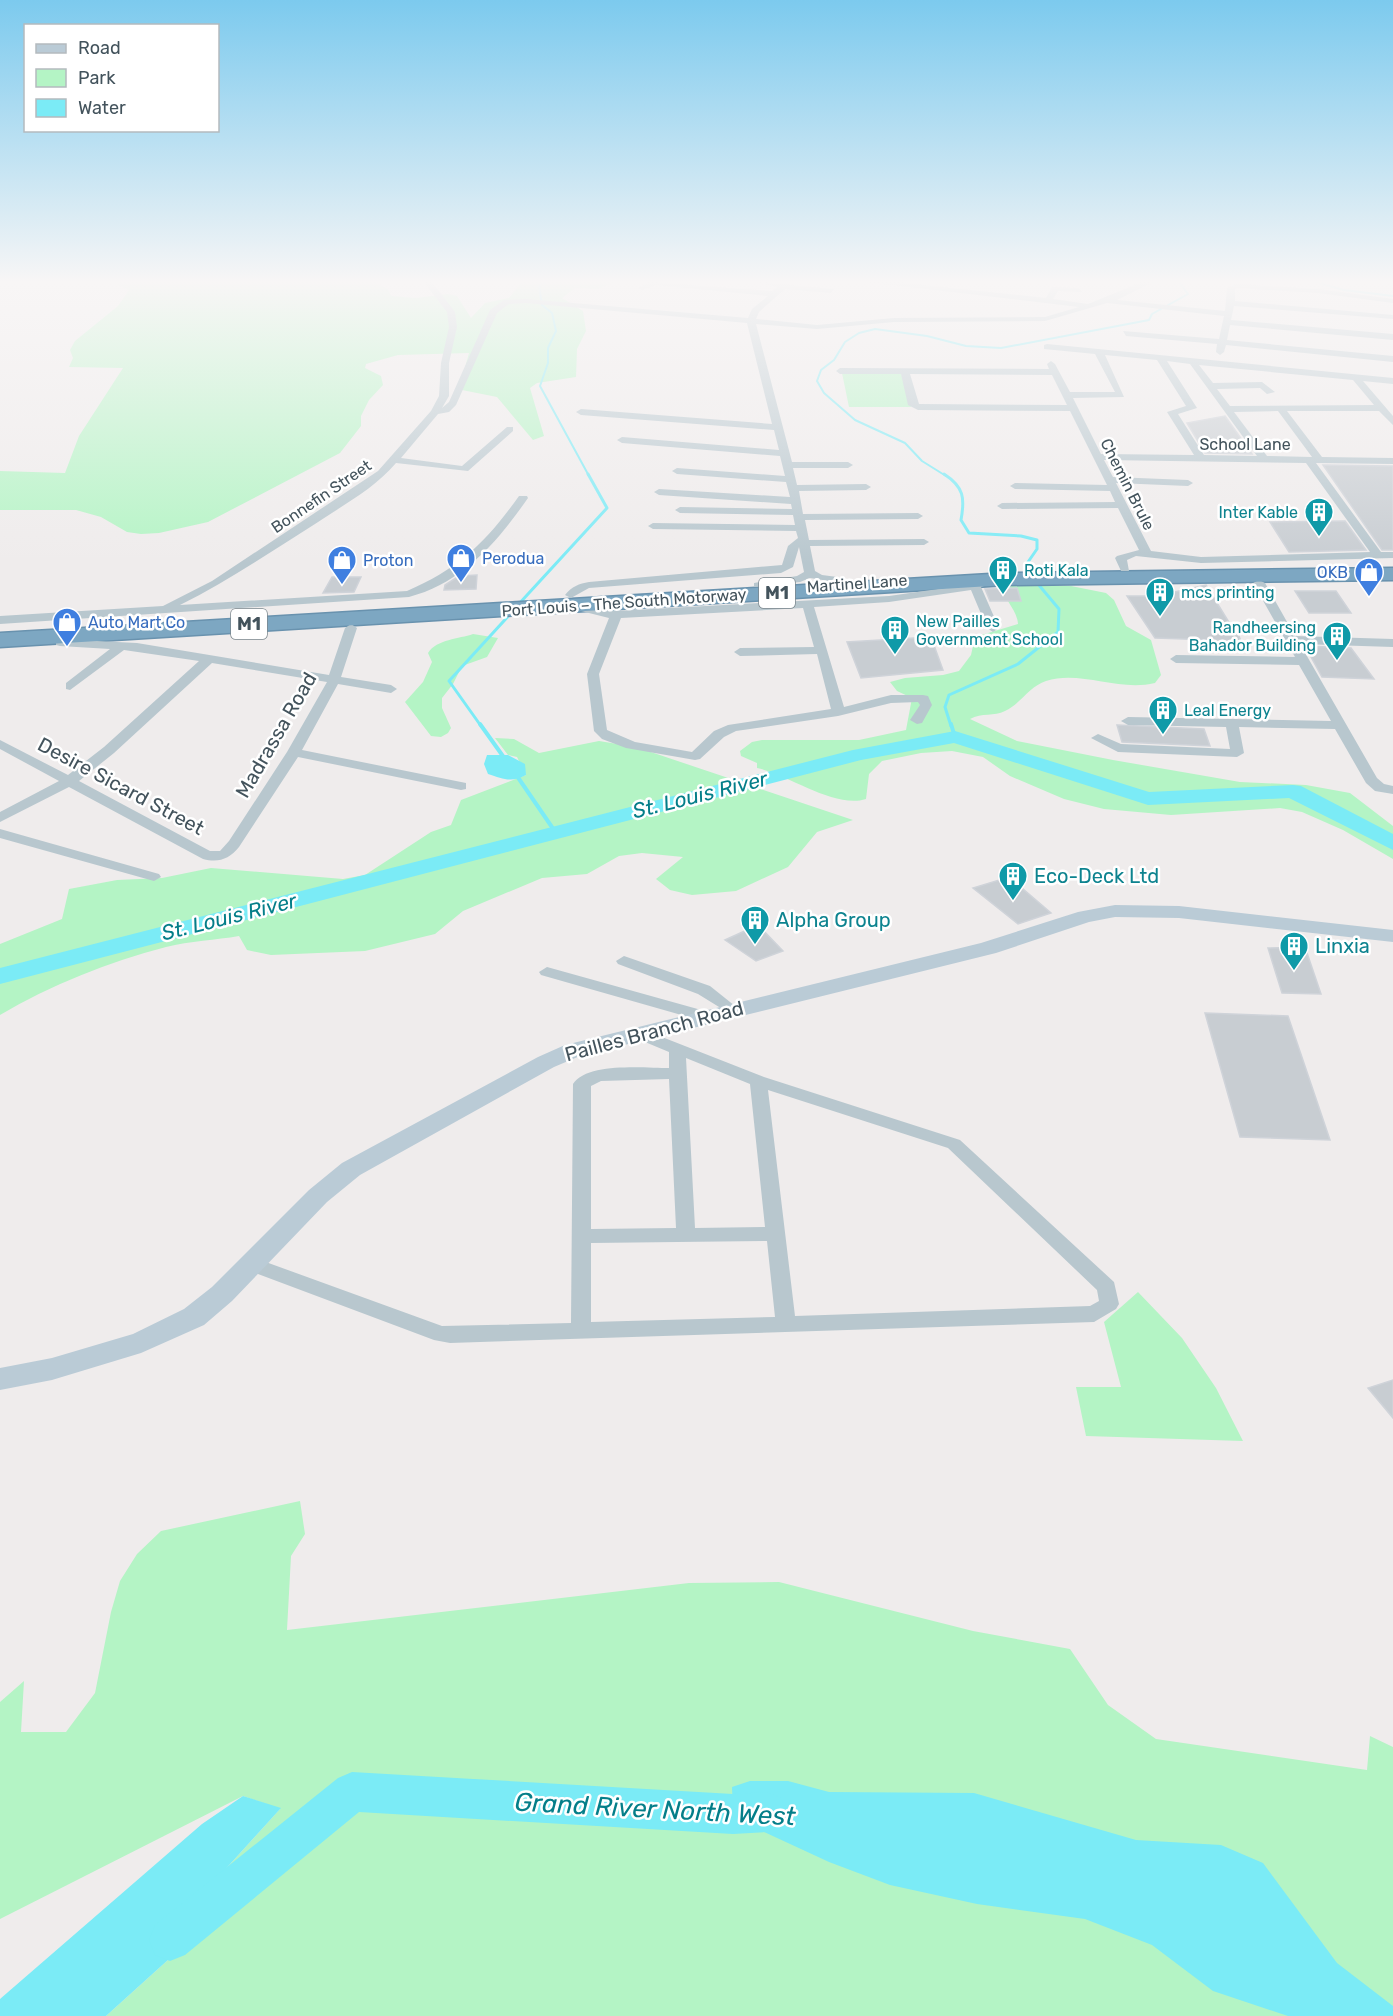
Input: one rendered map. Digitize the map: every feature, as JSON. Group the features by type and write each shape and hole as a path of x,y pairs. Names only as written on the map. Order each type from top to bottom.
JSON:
{"highway":[{"name":"Port Louis – The South Motorway","path":"0,640 148,627 561,601 994,579 1125,569 1386,561"},
{"name":"Port Louis – The South Motorway","path":"1060,574 1393,574"},
{"name":"Port Louis – The South Motorway","path":"561,601 841,580 994,579"},
{"name":"Port Louis – The South Motorway","path":"0,630 148,627"}],"main road":[{"name":"Pailles Branch Road","path":"0,1379 52,1369 141,1342 194,1317 222,1294 318,1196 351,1169 546,1062 573,1050 988,948 1085,916 1115,911 1179,912 1393,936"}],"street":[{"name":"Bonnefin Street","path":"148,627 359,490 395,460 435,412 444,396 445,376"},
{"path":"435,412 446,410 453,403 465,376"},
{"path":"764,376 792,484 810,573"},
{"path":"906,376 913,405 918,407 1073,408"},
{"name":"Chemin Brule","path":"1057,376 1146,554"},
{"path":"1067,395 1121,395 1111,376"},
{"path":"1172,376 1192,408 1172,412 1201,459"},
{"path":"1202,376 1264,460"},
{"path":"1345,376 1393,381"},
{"path":"1355,377 1393,422"},
{"path":"1209,386 1262,386 1270,392"},
{"path":"1226,408 1382,408"},
{"path":"1280,408 1386,561"},
{"path":"581,412 776,427"},
{"path":"395,460 464,469 510,429"},
{"path":"622,440 784,453"},
{"name":"School Lane","path":"1098,456 1393,461"},
{"path":"787,465 848,465"},
{"path":"677,471 792,484 866,487"},
{"path":"1016,486 1188,483"},
{"path":"659,492 800,521 924,542"},
{"path":"0,620 148,627 409,594 435,582 469,560 488,544 523,498"},
{"path":"1002,506 1122,505"},
{"path":"680,510 800,521"},
{"path":"653,526 800,521 915,511"},
{"path":"561,601 580,587 589,585 781,570 787,567 800,521"},
{"path":"1125,569 1121,558 1125,555 1146,554 1201,560 1386,561 1393,555"},
{"path":"810,573 819,578 841,580"},
{"path":"758,585 800,579 810,573"},
{"path":"993,628 994,579"},
{"name":"Martinel Lane","path":"561,601 589,611 616,615 889,599 994,579"},
{"path":"1259,582 1371,780 1380,788 1393,790"},
{"path":"807,603 836,697 838,712"},
{"path":"616,615 593,674 604,735 672,754 695,756 719,734 734,728 838,712 897,699 923,699 926,705 917,720"},
{"path":"70,686 148,627"},
{"path":"148,627 210,658 391,689"},
{"name":"Madrassa Road","path":"224,855 234,844 294,752 334,680 351,628"},
{"path":"1292,640 1393,643"},
{"path":"0,647 27,642 80,642 121,646"},
{"path":"740,652 822,650"},
{"path":"0,818 71,780 109,750 210,658"},
{"path":"1176,659 1303,661"},
{"path":"1128,721 1340,725"},
{"path":"1098,738 1118,748 1237,753 1232,723"},
{"name":"Desire Sicard Street","path":"0,744 71,780 208,856 224,855"},
{"path":"294,752 461,786"},
{"path":"0,834 154,877"},
{"path":"624,961 704,990 732,1010"},
{"path":"548,972 706,1017"},
{"path":"252,1264 441,1334 1094,1314 1109,1304 1107,1287 954,1144 758,1081 639,1033"},
{"path":"678,1048 677,1072 686,1235"},
{"path":"581,1331 582,1084 591,1077 601,1075 677,1072"},
{"path":"758,1081 786,1324"},
{"path":"581,1236 776,1234"}],"green space":[{"path":"118,376 381,376 383,385 369,400 361,416 361,426 340,453 208,522 159,533 127,532 101,517 76,510 0,510 0,471 65,473 79,436"},
{"path":"463,376 576,376 537,383 530,388 544,436 533,440 497,397 462,390 460,386"},
{"path":"843,376 902,376 911,407 849,407"},
{"path":"1016,585 1071,586 1106,593 1114,600 1126,626 1151,640 1161,675 1155,683 1141,685 1059,678 1040,683 1005,711 970,719 1017,741 1113,760 1240,782 1306,785 1350,793 1393,826 1393,859 1343,830 1302,812 1280,808 1171,815 1104,809 1064,799 1010,776 983,757 952,751 921,753 882,761 869,774 866,799 854,801 812,790 757,768 757,763 741,756 740,751 752,742 762,740 859,740 906,730 912,698 897,691 890,682 959,671 971,655 975,637 1018,624 1016,614 1002,589"},
{"path":"473,634 498,638 487,657 462,666 453,684 442,698 442,708 451,728 441,737 431,736 405,702 423,682 432,662 428,653 432,648 443,642"},
{"path":"495,738 514,739 539,753 599,741 636,747 853,820 817,832 788,867 736,891 692,895 670,890 656,879 683,857 642,853 619,856 587,874 542,878 463,911 435,934 365,951 271,955 247,950 239,936 175,945 80,975 0,1015 0,944 62,919 69,889 117,880 162,878 211,868 343,879 365,875 431,832 451,825 461,800 526,775 517,757 508,755"},
{"path":"1138,1292 1182,1338 1216,1388 1243,1441 1086,1436 1076,1387 1121,1387 1104,1322"},
{"path":"300,1501 305,1534 291,1556 287,1630 689,1583 779,1582 973,1631 1070,1649 1108,1705 1156,1739 1367,1770 1370,1736 1393,1747 1393,2016 106,2016 179,1950 222,1873 280,1809 243,1796 0,1919 0,1702 24,1681 21,1732 66,1732 95,1693 111,1612 120,1581 137,1554 161,1531"}],"water":[{"path":"487,755 508,755 525,764 526,775 512,780 488,774 484,764"},
{"path":"750,1781 788,1781 829,1792 974,1793 1136,1840 1221,1845 1263,1863 1337,1963 1393,2006 1393,2016 1288,2016 1213,1991 1152,1945 1085,1919 977,1904 890,1885 829,1862 747,1824 733,1814 732,1787"},
{"path":"243,1796 281,1808 222,1873 179,1950 106,2016 0,2016 0,1999 202,1824"}],"building":[{"path":"1225,416 1252,454 1205,453 1187,423"},
{"path":"1323,465 1393,466 1393,550 1382,550"},
{"name":"Inter Kable","path":"1345,521 1366,550 1289,552 1270,522"},
{"name":"Perodua","path":"477,575 476,589 444,590 445,585 459,576"},
{"name":"Proton","path":"332,577 361,577 354,592 323,593"},
{"path":"1206,585 1230,624 1234,624 1241,641 1155,638 1127,596 1156,596"},
{"name":"Roti Kala","path":"1017,588 1021,601 990,601 985,589"},
{"path":"1295,591 1336,591 1351,613 1309,613"},
{"name":"New Pailles Government School","path":"931,637 943,670 861,678 847,642"},
{"name":"Randheersing Bahador Building","path":"1305,646 1351,648 1374,679 1322,677"},
{"name":"Leal Energy","path":"1117,725 1204,729 1210,746 1122,742"},
{"name":"Eco-Deck Ltd","path":"1009,877 1051,913 1018,924 973,888"},
{"name":"Alpha Group","path":"758,925 783,951 756,961 725,940"},
{"name":"Linxia","path":"1305,947 1321,994 1282,993 1268,948"},
{"path":"1205,1013 1288,1016 1330,1140 1240,1137"},
{"path":"1393,1380 1393,1418 1368,1388"}],"waterway":[{"path":"543,376 540,386 589,476"},
{"path":"819,376 817,381 824,393 855,420 905,443 922,461 946,476"},
{"path":"517,606 607,508 588,474"},
{"path":"944,474 956,484 962,494 961,520 969,533 1021,536 1037,540 1037,549 1028,562 1038,584 1059,609 1058,632 1018,664 949,695 945,707 951,726"},
{"path":"481,726 449,681 512,612"},
{"path":"480,724 505,759"},
{"path":"951,724 955,737"},
{"name":"St. Louis River","path":"0,976 860,754 955,737 1148,799 1293,791 1393,843"},
{"path":"517,776 556,833"},
{"name":"Grand River North West","path":"170,1940 352,1792 733,1814 767,1812"}],"place":[{"name":"Inter Kable","path":"1319,538"},
{"name":"Perodua","path":"461,584"},
{"name":"Proton","path":"342,586"},
{"name":"Roti Kala","path":"1003,596"},
{"name":"OKB","path":"1369,598"},
{"name":"mcs printing","path":"1160,618"},
{"name":"Auto Mart Co","path":"67,648"},
{"name":"New Pailles Government School","path":"895,656"},
{"name":"Randheersing Bahador Building","path":"1337,662"},
{"name":"Leal Energy","path":"1163,736"},
{"name":"Eco-Deck Ltd","path":"1013,902"},
{"name":"Alpha Group","path":"755,946"},
{"name":"Linxia","path":"1294,972"}]}
